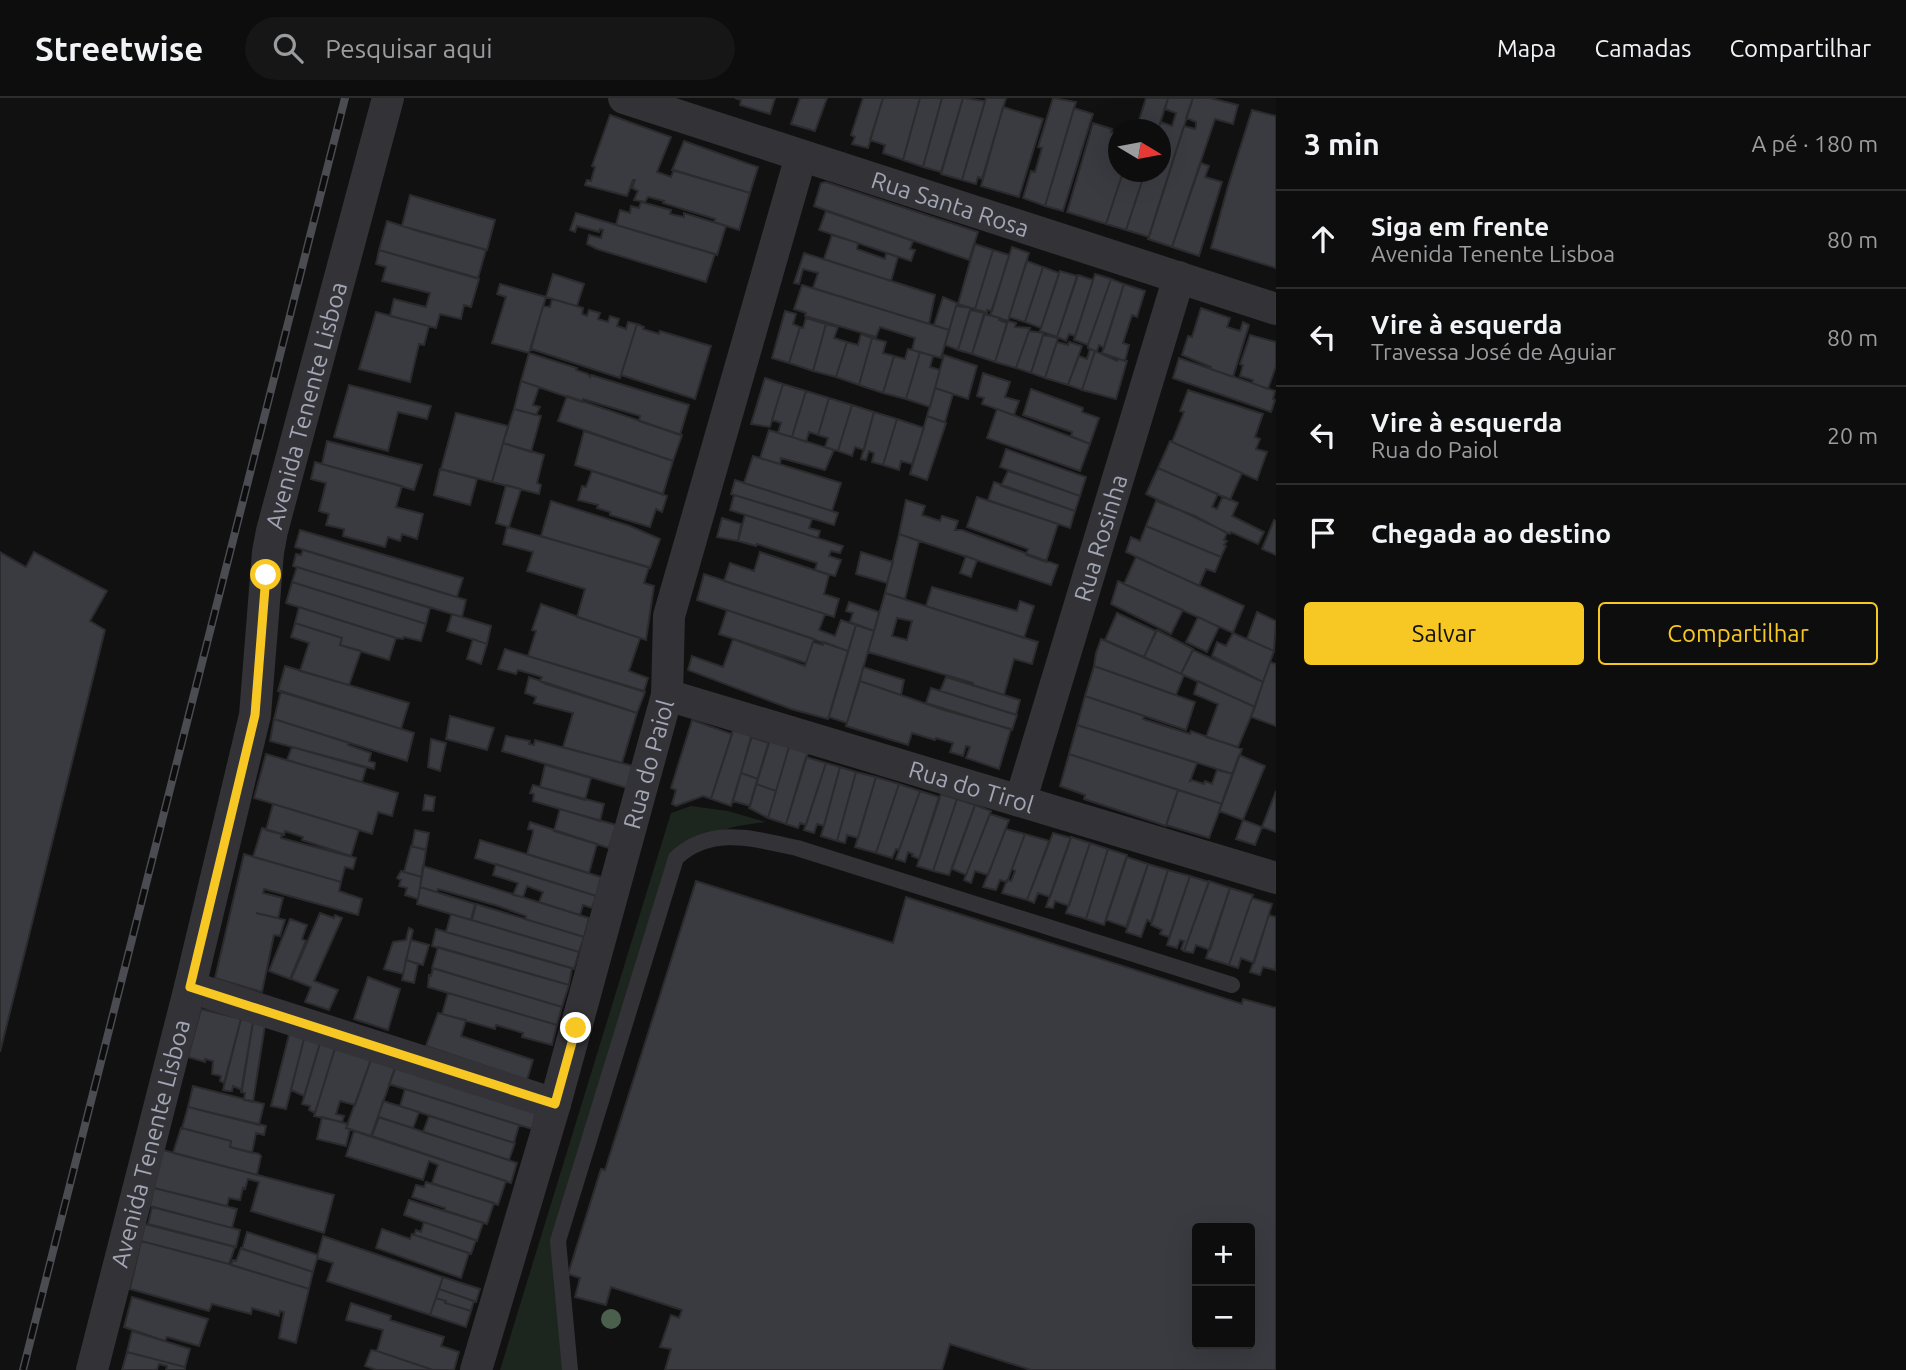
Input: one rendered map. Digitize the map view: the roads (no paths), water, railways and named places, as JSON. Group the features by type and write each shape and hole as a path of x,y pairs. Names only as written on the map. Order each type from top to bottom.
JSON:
{"street":[{"name":"Avenida Tenente Lisboa","path":"92,1370 190,987 255,715 272,531 388,98"},
{"name":"Rua Santa Rosa","path":"624,98 1276,309"},
{"name":"Rua do Paiol","path":"476,1370 555,1104 667,695 668,616 801,156"},
{"name":"Rua Rosinha","path":"1020,799 1179,277"},
{"name":"Rua do Tirol","path":"667,695 1276,878"},
{"path":"190,987 555,1104"}],"lane":[{"path":"570,1370 558,1241 676,858 689,845 710,839 746,837 797,848 1232,985"}],"railway":[{"path":"23,1370 345,98"}]}
